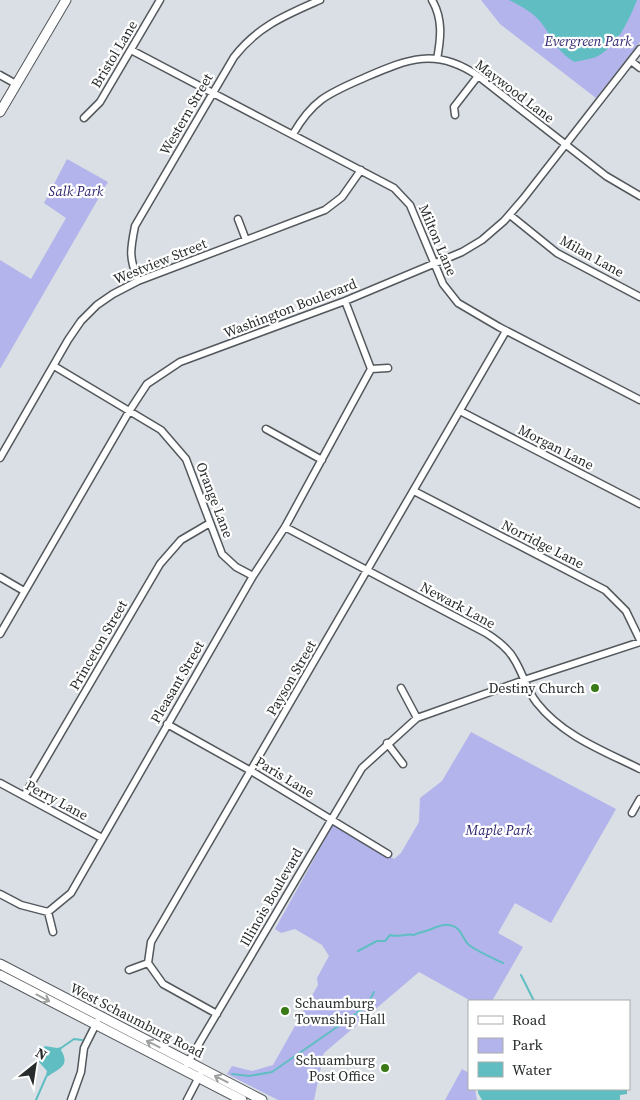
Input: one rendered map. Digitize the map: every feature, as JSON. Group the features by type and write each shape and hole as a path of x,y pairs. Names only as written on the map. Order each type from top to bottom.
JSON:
{"main road":[{"path":"0,112 66,0"},
{"name":"West Schaumburg Road","path":"0,964 98,1021"},
{"name":"West Schaumburg Road","path":"0,975 98,1021 186,1066 242,1100"},
{"name":"West Schaumburg Road","path":"201,1074 262,1100"}],"street":[{"name":"Bristol Lane","path":"84,118 100,102 160,0"},
{"name":"Western Street","path":"138,281 131,261 135,226 234,57 246,43 269,24 306,3 320,0"},
{"path":"432,0 441,25 437,59"},
{"name":"Washington Boulevard","path":"0,634 147,384 180,362 345,301 435,265 482,240 510,215 640,49"},
{"name":"Milton Lane","path":"131,50 386,183 405,199 416,218 443,284 458,304 640,400"},
{"name":"Maywood Lane","path":"293,134 308,111 328,94 402,62 417,59 437,59 458,65 478,76 606,176 640,196"},
{"path":"631,61 640,68"},
{"path":"0,75 16,84"},
{"path":"455,115 454,107 478,76"},
{"name":"Westview Street","path":"0,458 68,340 81,321 97,305 138,281 325,210 342,197 361,170"},
{"name":"Milan Lane","path":"510,215 557,253 640,297"},
{"path":"238,219 246,240"},
{"path":"345,301 371,369 388,368"},
{"name":"Payson Street","path":"148,963 153,938 506,331"},
{"name":"Orange Lane","path":"54,366 161,430 186,459 222,554 236,567 253,576"},
{"name":"Pleasant Street","path":"48,912 70,893 253,576 285,526 371,369"},
{"name":"Morgan Lane","path":"460,411 640,504"},
{"path":"266,429 322,460"},
{"name":"Norridge Lane","path":"414,491 605,590 626,611 640,641"},
{"name":"Princeton Street","path":"24,796 160,564 181,540 210,523"},
{"name":"Newark Lane","path":"285,526 486,633 502,644 514,657 536,702 552,721 571,734 640,769"},
{"path":"0,577 24,591"},
{"name":"Illinois Boulevard","path":"186,1066 362,768 388,743 417,718 640,641"},
{"path":"401,688 417,718"},
{"name":"Paris Lane","path":"167,724 251,771 388,854"},
{"path":"388,743 404,764"},
{"name":"Perry Lane","path":"0,783 102,838"},
{"path":"632,813 640,798"},
{"path":"0,894 21,905 48,912 53,932"},
{"path":"129,970 148,963 163,984 217,1014"},
{"path":"71,1100 81,1072 84,1048 98,1021"},
{"path":"187,1100 201,1074"}],"green space":[{"name":"Evergreen Park","path":"481,0 640,0 640,42 596,98 500,24"},
{"name":"Salk Park","path":"67,159 108,182 0,369 0,260 31,279 66,218 44,203"},
{"name":"Maple Park","path":"471,732 616,809 551,923 515,903 498,933 523,947 493,1000 469,1000 419,972 324,1053 314,1100 278,1100 227,1074 232,1066 252,1071 273,1065 318,985 317,978 329,956 322,945 295,929 281,933 275,929 334,823 394,859 401,853 419,822 420,798 442,781"},
{"path":"462,1069 468,1072 468,1090 475,1090 477,1100 445,1100"}],"water":[{"path":"509,0 637,0 617,39 605,51 590,59 575,62 558,48 536,17"},
{"path":"45,1046 62,1047 61,1050 65,1061 61,1068 45,1079 47,1071 39,1062 37,1056"},
{"path":"478,1090 627,1090 627,1094 620,1095 620,1100 482,1100"}],"waterway":[{"path":"358,951 377,941 385,941 390,935 414,935 439,926 451,925 458,929 467,943 473,948 503,963"},
{"path":"521,975 534,1000"},
{"path":"232,1074 249,1076 272,1072 353,1016 367,1005 374,992"},
{"path":"61,1048 74,1039 82,1040"},
{"path":"36,1100 46,1077"}],"place":[{"name":"Destiny Church","path":"595,688"},
{"name":"Schaumburg Township Hall","path":"285,1011"},
{"name":"Schuamburg Post Office","path":"385,1068"}]}
